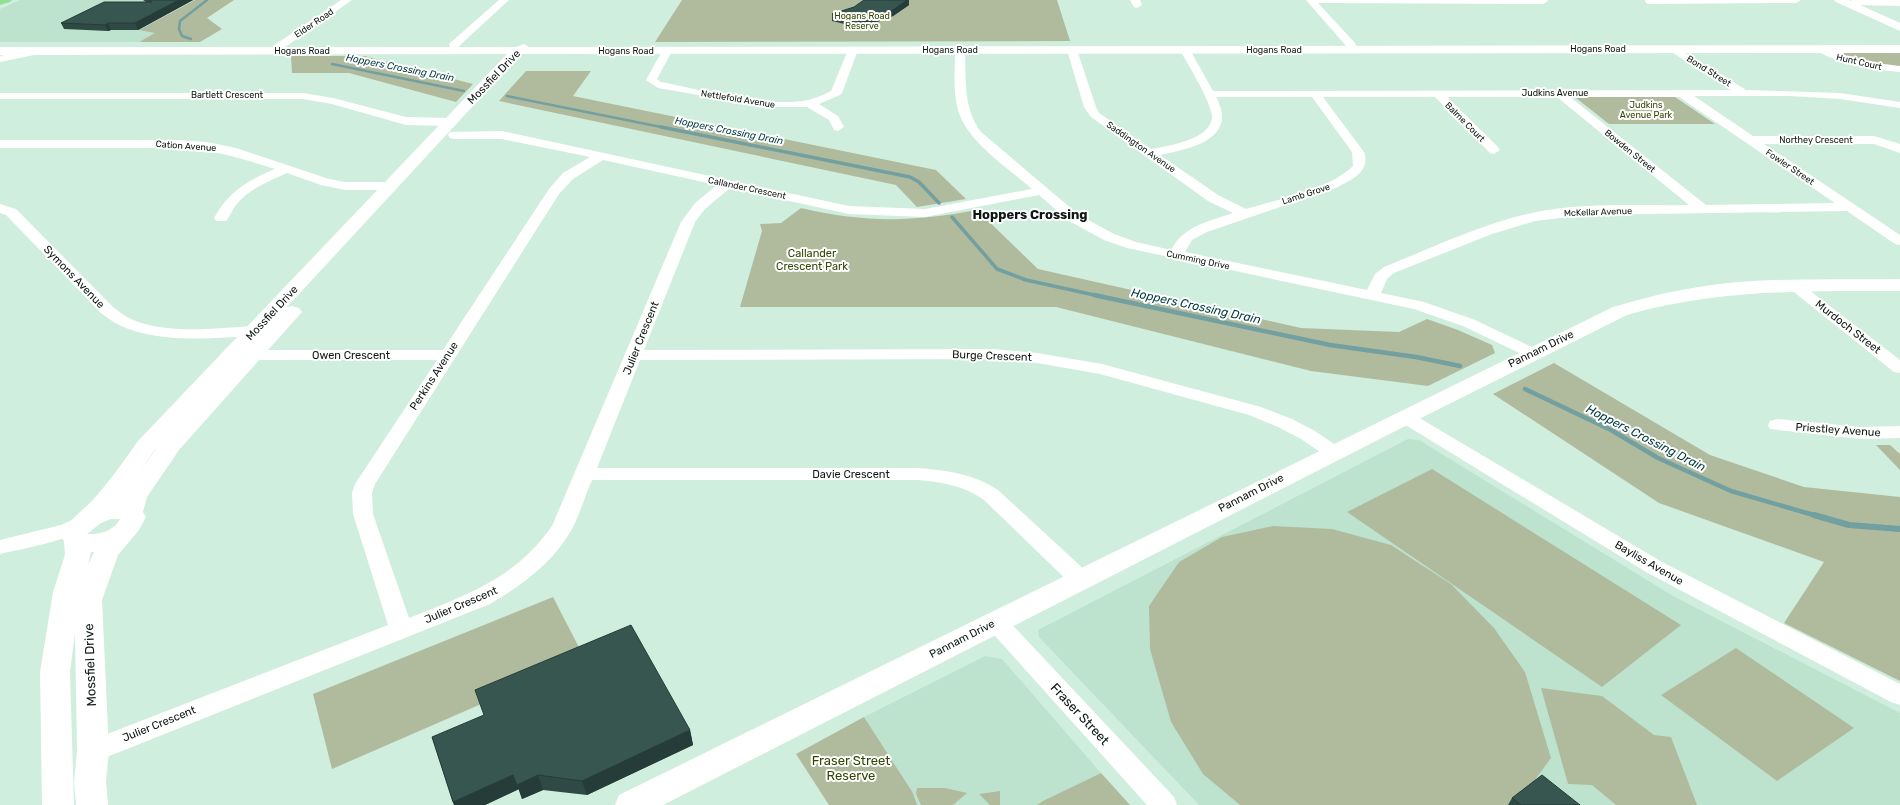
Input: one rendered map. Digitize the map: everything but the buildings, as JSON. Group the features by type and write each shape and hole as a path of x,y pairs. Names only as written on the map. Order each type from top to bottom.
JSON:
{"highway":[{"path":"0,2 6,0"}],"street":[{"name":"Elder Road","path":"276,48 347,0"},
{"path":"454,45 504,0"},
{"path":"1311,0 1544,1"},
{"path":"1311,0 1354,47"},
{"path":"1649,1 1796,0"},
{"path":"1841,0 1900,3"},
{"path":"1841,0 1900,27"},
{"path":"1881,0 1900,3"},
{"path":"1853,1 1900,22"},
{"name":"Hogans Road","path":"0,52 454,45 667,51 1042,47 1900,44"},
{"name":"Hogans Road","path":"0,46 517,51 530,48 960,48"},
{"name":"Hogans Road","path":"1042,47 1072,50 1185,50 1354,47 1900,49"},
{"name":"Mossfiel Drive","path":"92,805 90,781 93,751 88,600 106,553 126,523 136,496 171,445 254,355 399,186 452,128 530,48"},
{"name":"Cumming Drive","path":"960,48 962,109 970,126 977,135 1041,191 1074,218 1089,228 1132,245 1418,305 1469,322 1532,354"},
{"name":"Bond Street","path":"1674,49 1745,93"},
{"name":"Hunt Court","path":"1820,49 1832,56 1847,60 1900,69"},
{"name":"Nettlefold Avenue","path":"667,51 652,80 658,85 770,106 811,104 836,93 853,50"},
{"name":"Saddington Avenue","path":"1072,50 1090,107 1096,115 1213,198 1245,214"},
{"path":"1149,153 1190,144 1209,133 1215,127 1218,114 1185,50"},
{"name":"Mossfiel Drive","path":"452,128 517,51"},
{"path":"0,59 40,52"},
{"name":"Balme Court","path":"1437,93 1494,150"},
{"name":"Bowden Street","path":"1559,93 1702,209"},
{"name":"Fowler Street","path":"1681,93 1900,241"},
{"name":"Judkins Avenue","path":"1209,94 1814,94 1900,105"},
{"name":"Lamb Grove","path":"1176,255 1183,241 1191,235 1245,214 1332,186 1348,177 1359,167 1360,158 1354,146 1315,94"},
{"name":"Bartlett Crescent","path":"0,96 302,96 333,101 406,121 452,128"},
{"path":"811,104 834,118 838,127"},
{"name":"Callander Crescent","path":"452,128 502,135 849,210 893,213 925,213 1041,191"},
{"name":"Northey Crescent","path":"1750,140 1883,140 1900,149"},
{"name":"Cation Avenue","path":"0,144 178,144 206,146 232,151 326,182 345,186 399,186"},
{"name":"Perkins Avenue","path":"401,629 363,514 362,493 373,470 554,192 568,176 601,156"},
{"path":"221,218 229,202 247,187 287,169"},
{"name":"Julier Crescent","path":"93,751 482,598 521,574 540,557 555,540 562,528 688,222 700,206 726,184"},
{"name":"Mossfiel Drive","path":"82,529 108,499 146,446 254,331 399,186"},
{"name":"McKellar Avenue","path":"1372,296 1380,277 1389,270 1487,231 1533,217 1585,211 1848,207"},
{"name":"Symons Avenue","path":"0,208 11,212 107,310 125,322 149,329 171,331 254,331"},
{"name":"Pannam Drive","path":"631,805 665,798 1080,579 1599,320 1644,303 1684,294 1733,289 1795,286 1900,285"},
{"name":"Murdoch Street","path":"1795,286 1900,368"},
{"path":"254,331 274,332"},
{"path":"233,354 254,355"},
{"name":"Burge Crescent","path":"634,355 994,354 1037,358 1102,369 1255,411 1285,423 1308,435 1333,452"},
{"name":"Owen Crescent","path":"254,355 448,355"},
{"name":"Bayliss Avenue","path":"1405,417 1654,567 1900,695"},
{"name":"Priestley Avenue","path":"1777,425 1860,433 1900,432"},
{"name":"Davie Crescent","path":"585,474 917,474 942,476 966,482 991,495 1080,579"},
{"path":"82,529 83,543 102,542 126,523"},
{"path":"0,548 82,529"},
{"path":"58,805 59,764 55,672 67,592 78,555 82,529"},
{"name":"Fraser Street","path":"996,622 1164,805"},
{"path":"59,764 93,751"}],"shaded area":[{"path":"20,0 195,0 140,29 156,33 139,42 0,42 0,9"},
{"path":"1408,439 1419,440 1673,596 1900,713 1900,805 1199,805 1039,637 1038,630"},
{"path":"985,656 1002,659 1101,773 1037,805 917,805 913,793 864,717"}],"green space":[{"path":"195,0 234,0 207,18 222,29 200,42 139,42 155,33 139,30"},
{"name":"Hogans Road Reserve","path":"682,0 1057,0 1070,41 655,42"},
{"path":"1837,51 1900,51 1900,68 1836,55"},
{"path":"291,56 365,56 473,84 456,102 349,73 292,73"},
{"path":"526,71 591,71 573,96 936,170 966,199 917,207 896,185 499,101"},
{"name":"Judkins Avenue Park","path":"1675,97 1715,124 1609,124 1576,98"},
{"name":"Callander Crescent Park","path":"801,208 847,216 889,219 931,217 977,210 1038,269 1301,328 1399,332 1427,319 1458,330 1492,345 1495,353 1428,386 1311,371 1056,307 740,307 762,231 760,224 781,223"},
{"path":"1554,363 1710,455 1804,487 1900,497 1900,681 1784,623 1824,562 1659,503 1493,394"},
{"path":"1876,445 1890,445 1900,454 1900,470"},
{"path":"1432,469 1681,625 1602,687 1347,512"},
{"path":"1273,526 1332,529 1391,545 1451,584 1494,628 1525,672 1551,758 1523,796 1511,805 1240,805 1203,774 1171,722 1150,649 1149,606 1179,562 1222,537"},
{"path":"553,597 585,659 332,769 313,694"},
{"path":"1736,648 1854,728 1777,781 1661,695"},
{"path":"1541,688 1602,696 1654,735 1671,737 1697,805 1616,805 1592,785 1568,784"},
{"name":"Fraser Street Reserve","path":"864,717 913,793 917,805 829,805 796,754"},
{"path":"1101,773 1130,805 1037,805 1043,801"},
{"path":"917,788 945,788 967,793 953,805 921,805 916,794"},
{"path":"1000,791 1000,805 990,805 979,794"}],"waterway":[{"name":"Hoppers Crossing Drain","path":"191,39 182,36 179,29 180,21 207,0"},
{"name":"Hoppers Crossing Drain","path":"332,64 464,91"},
{"name":"Hoppers Crossing Drain","path":"507,96 666,128"},
{"name":"Hoppers Crossing Drain","path":"661,127 910,177 919,182 939,203"},
{"name":"Hoppers Crossing Drain","path":"952,217 997,269 1026,280 1099,296"},
{"name":"Hoppers Crossing Drain","path":"1094,295 1330,345 1416,357 1460,366"},
{"name":"Hoppers Crossing Drain","path":"1525,389 1611,430 1658,458 1731,491 1817,516"},
{"name":"Hoppers Crossing Drain","path":"1814,515 1849,525 1900,529"}],"district":[{"name":"Hoppers Crossing","path":"1030,214"}]}
